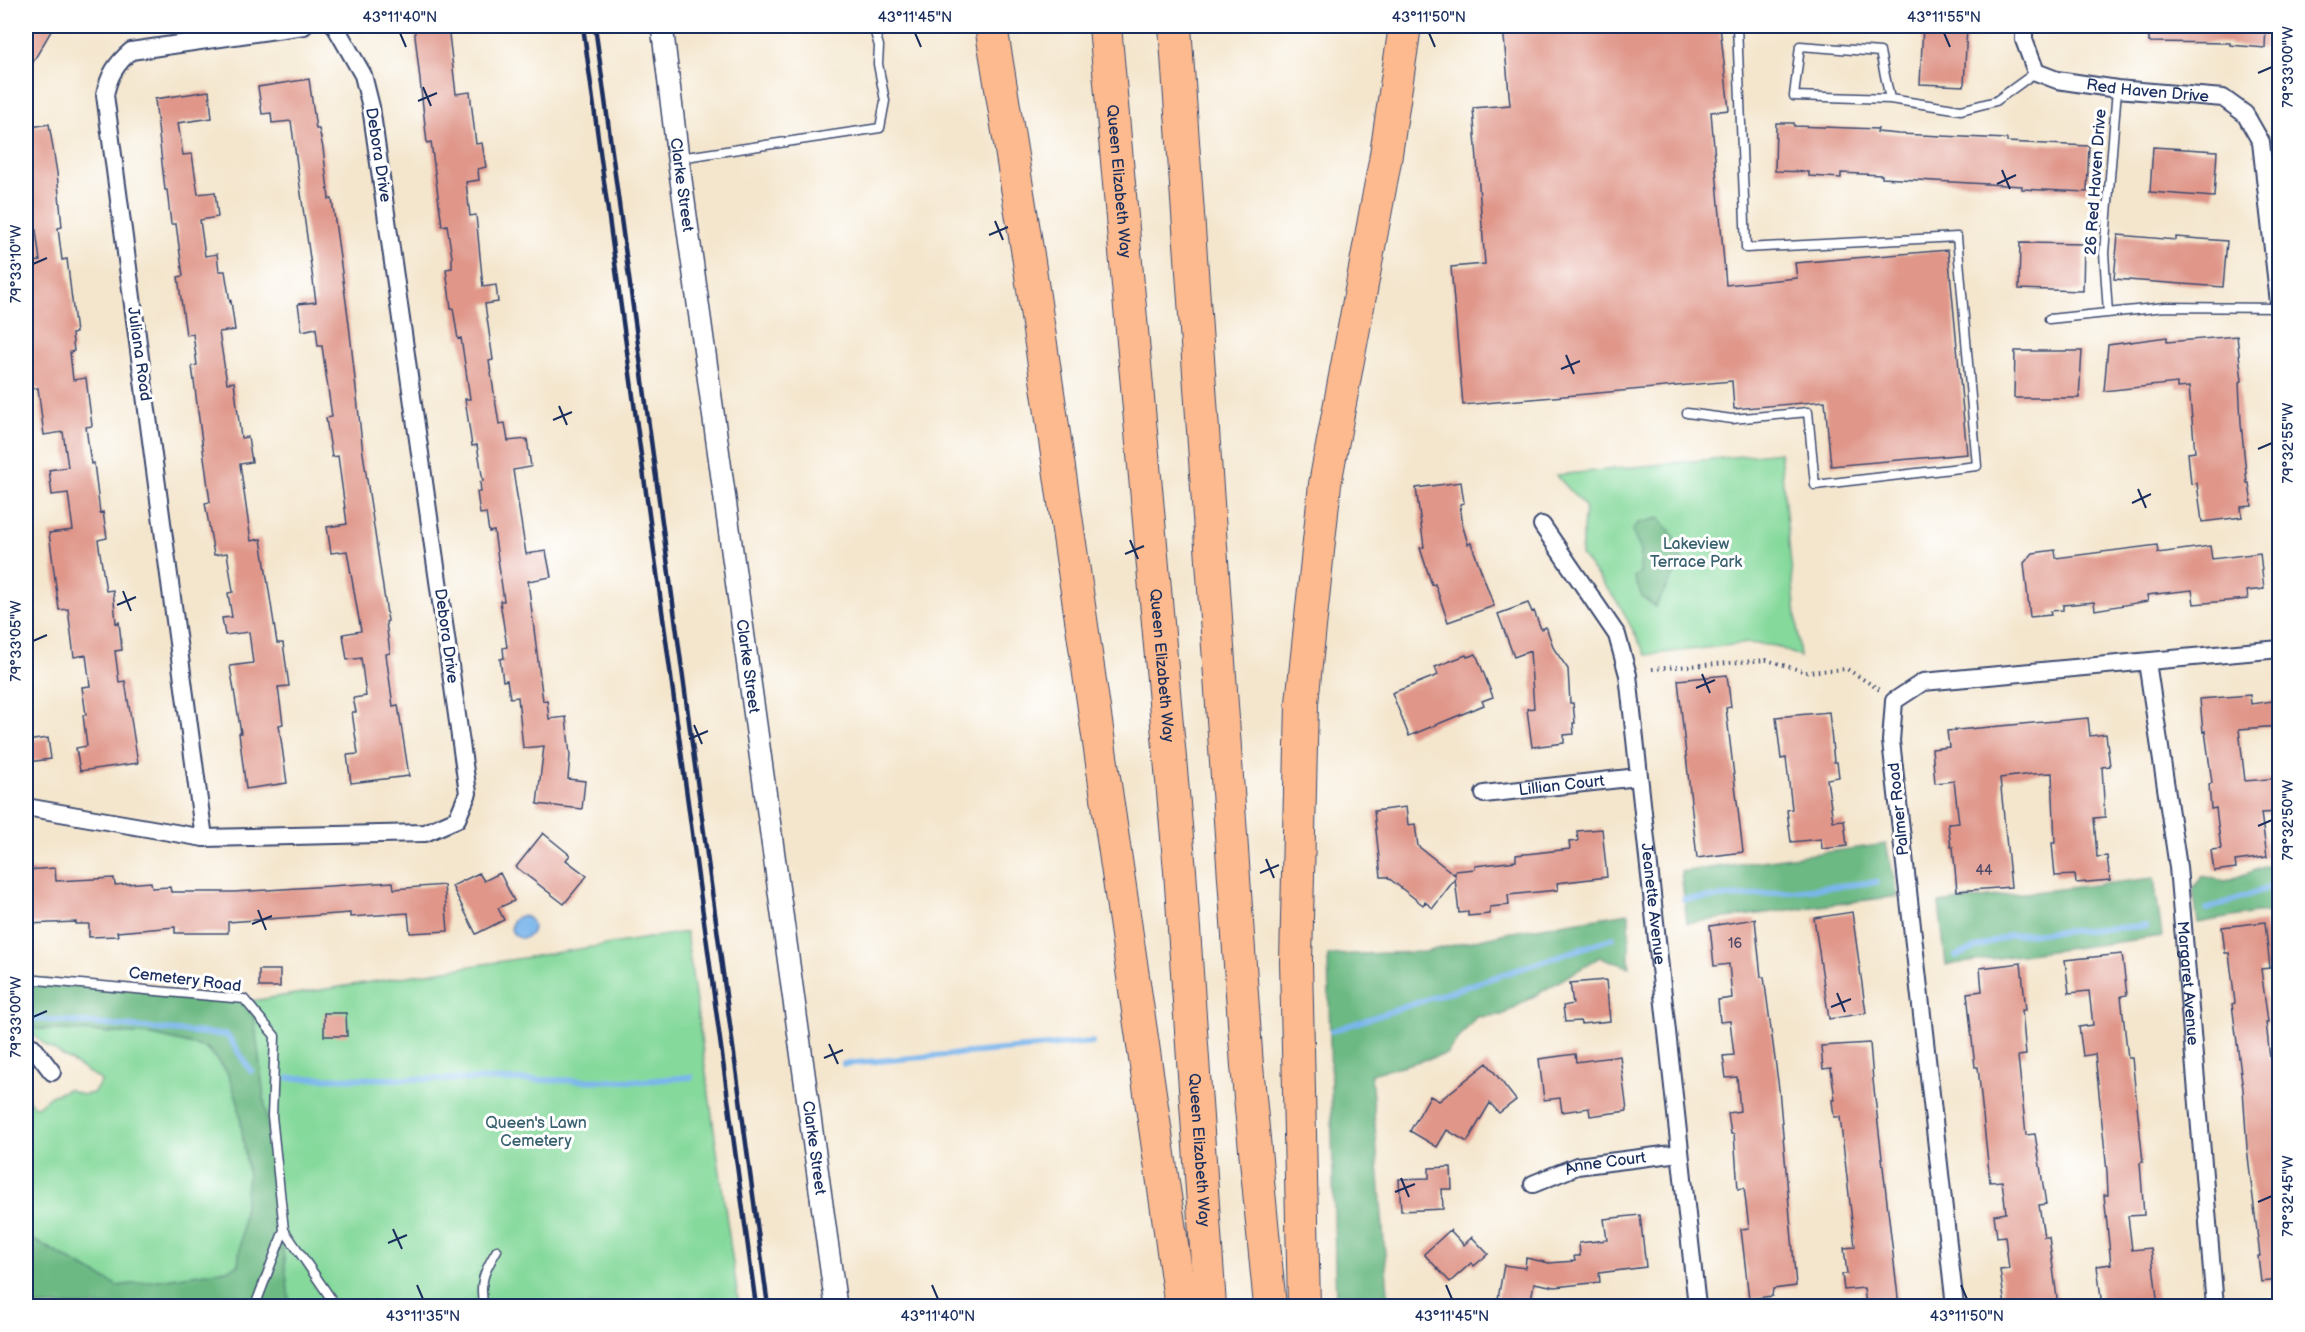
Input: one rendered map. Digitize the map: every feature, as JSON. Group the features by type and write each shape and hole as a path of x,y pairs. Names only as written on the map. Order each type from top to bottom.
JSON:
{"highway":[{"path":"991,26 1029,255 1181,1306"},
{"name":"Queen Elizabeth Way","path":"1105,26 1180,871 1210,1306"},
{"path":"1175,26 1247,1066 1270,1306"},
{"path":"1304,1306 1296,962 1302,703 1325,484 1385,161 1405,26"}],"street":[{"name":"Juliana Road","path":"204,838 105,95 109,77 118,62 131,51 304,26"},
{"name":"Debora Drive","path":"26,807 204,838 425,833 457,819 468,793 371,108 363,75 335,26"},
{"name":"Clarke Street","path":"662,26 678,158 836,1306"},
{"path":"2024,26 2024,40 2036,72"},
{"name":"Red Haven Drive","path":"2036,72 2057,80 2117,89 2223,98 2245,114 2260,142 2279,310"},
{"name":"Jeanette Avenue","path":"1542,525 1617,635 1628,675 1698,1306"},
{"path":"1894,702 1923,682 2280,650"},
{"name":"Margaret Avenue","path":"2147,662 2178,867 2215,1306"},
{"name":"Palmer Road","path":"1894,702 1891,741 1955,1306"},
{"name":"Lillian Court","path":"1484,794 1638,777"},
{"path":"26,1046 33,1047 52,1072"},
{"name":"Anne Court","path":"1533,1184 1577,1166 1680,1153"}],"lane":[{"path":"678,158 880,128 885,102 878,64 879,46 873,26"},
{"path":"1687,413 1732,418 1808,412 1815,485 1977,466 1957,237 1746,248 1737,26"},
{"path":"1890,99 1880,52 1800,46 1794,96 1890,99 1961,110 1996,101 2036,72"},
{"name":"26 Red Haven Drive","path":"2108,313 2104,253 2117,89"},
{"path":"2049,320 2165,307 2279,310"},
{"name":"Cemetery Road","path":"26,979 244,999 275,1036 272,1116 284,1230"},
{"path":"255,1306 284,1230"},
{"path":"284,1230 336,1306"},
{"path":"484,1306 480,1291 487,1267 497,1250"}],"path":[{"path":"1652,669 1767,660 1806,672 1846,669 1870,683 1894,702"}],"green space":[{"name":"Lakeview Terrace Park","path":"1780,452 1800,657 1776,646 1749,643 1646,655 1619,604 1581,555 1585,506 1556,475"},
{"path":"1660,518 1673,535 1682,561 1655,607 1642,596 1634,577 1640,572 1641,551 1632,531 1638,523"},
{"path":"2279,797 2279,912 2256,913 2198,923 2193,889 2202,876 2226,881 2275,863 2277,834 2270,810"},
{"path":"1886,844 1898,896 1687,923 1681,872"},
{"path":"2154,878 2162,936 1946,965 1939,903"},
{"path":"1629,913 1629,967 1600,957 1502,1015 1476,1017 1446,1054 1371,1074 1389,1306 1336,1306 1328,955 1424,952 1506,933"},
{"name":"Queen's Lawn Cemetery","path":"686,932 739,1306 26,1306 282,1299 252,1001"},
{"path":"26,978 252,1001 290,1306 26,1306 26,1236 118,1286 227,1270 238,1265 248,1175 238,1101 227,1072 207,1048 153,1035 26,1028"},
{"path":"26,1028 153,1035 206,1048 227,1072 238,1101 248,1175 238,1265 227,1270 118,1286 26,1236 26,1083 29,1100 37,1107 51,1096 68,1089 83,1095 93,1093 102,1081 44,1044"}],"water":[{"path":"522,916 530,919 533,927 530,935 522,938 514,935 511,927 514,919"}],"building":[{"path":"26,26 54,26 26,74"},
{"path":"414,26 448,26 456,94 470,92 476,144 482,143 486,167 478,169 479,180 466,182 470,216 476,215 483,287 496,285 498,302 485,304 493,360 489,361 499,424 505,423 508,441 527,439 531,467 513,470 526,554 546,551 551,577 528,581 543,701 547,700 549,719 566,717 570,756 568,779 585,781 582,809 537,804 544,746 523,748 518,697 510,698 507,680 503,681 500,659 504,658 503,648 507,647 500,601 504,601 494,531 489,532 486,513 480,514 477,492 481,492 480,482 483,481 477,445 472,446 465,399 470,399 461,338 458,339 453,308 451,308 446,269 452,268 452,257 447,225 442,226 431,142 427,143"},
{"path":"1503,26 1720,26 1729,110 1711,112 1726,285 1797,278 1795,263 1948,250 1967,454 1831,466 1825,401 1734,409 1732,381 1463,405 1451,267 1485,264 1473,108 1510,105"},
{"path":"1923,26 1967,26 1964,86 1920,84"},
{"path":"2149,26 2266,26 2265,48 2230,45 2230,43 2149,42"},
{"path":"309,79 316,129 319,129 323,148 329,199 332,199 349,324 363,453 388,621 386,622 390,653 386,654 393,706 398,705 409,776 351,783 347,755 358,754 352,712 356,712 353,698 366,696 361,658 347,660 343,634 361,631 347,551 331,553 327,527 347,524 338,456 332,457 326,418 332,417 322,346 318,346 316,328 302,331 298,304 316,302 291,121 272,123 271,113 262,114 258,87"},
{"path":"209,91 212,118 178,123 183,155 192,154 198,194 215,192 218,217 200,220 205,256 217,254 219,271 225,271 231,301 235,330 219,332 227,383 234,382 241,438 248,437 252,462 240,464 251,541 261,539 277,643 283,643 289,686 278,687 283,724 279,725 287,783 246,789 239,733 241,733 230,666 253,663 249,632 225,635 222,618 232,617 228,593 233,592 227,553 214,555 205,503 210,502 192,366 197,365 193,334 186,335 178,277 183,276 176,224 171,224 167,190 165,190 155,99"},
{"path":"1776,123 1794,123 1794,126 1878,129 1877,132 1899,134 2007,139 2007,142 2089,146 2087,192 1882,178 1882,175 1841,173 1841,178 1809,176 1809,172 1775,171"},
{"path":"49,124 57,173 62,227 58,228 62,260 67,259 76,333 72,334 74,351 70,352 73,380 86,378 92,426 86,427 91,464 94,463 100,513 103,512 107,538 98,540 106,591 113,590 116,623 119,622 122,650 115,651 119,682 125,681 138,763 80,771 76,748 87,746 82,687 90,686 86,655 74,657 68,609 59,610 49,533 73,530 68,493 52,495 49,470 68,467 63,432 44,435 38,388 30,389 26,360 33,359 26,307 26,263 40,261 36,230 26,231 26,128"},
{"path":"2153,147 2217,151 2214,197 2150,192"},
{"path":"2118,235 2176,240 2176,237 2227,241 2223,287 2114,279"},
{"path":"2020,243 2084,244 2083,291 2019,289"},
{"path":"2237,336 2242,381 2239,382 2241,423 2247,483 2249,483 2252,506 2241,507 2242,517 2202,522 2197,483 2191,484 2188,453 2195,452 2189,387 2177,388 2177,383 2104,391 2108,345 2167,337 2167,342"},
{"path":"2015,351 2082,351 2079,398 2014,398"},
{"path":"1461,482 1464,503 1460,504 1463,527 1494,606 1448,622 1435,584 1432,585 1420,548 1424,547 1416,488"},
{"path":"2157,545 2158,553 2210,546 2212,559 2260,553 2264,589 2247,591 2248,599 2194,604 2192,590 2147,595 2148,601 2095,610 2094,602 2063,605 2063,610 2050,611 2051,615 2030,617 2024,563 2033,553 2055,550 2056,558"},
{"path":"1528,603 1541,629 1546,627 1554,649 1568,669 1570,703 1573,703 1575,723 1573,723 1574,734 1564,735 1564,743 1532,747 1527,709 1534,708 1530,651 1514,657 1498,614"},
{"path":"1476,654 1493,697 1482,701 1484,705 1409,736 1392,693 1438,675 1435,667 1466,655 1467,657"},
{"path":"1727,675 1731,707 1726,708 1743,852 1697,858 1678,680"},
{"path":"2250,695 2251,704 2280,700 2280,726 2239,729 2245,781 2280,778 2280,812 2261,813 2267,857 2235,861 2236,868 2214,871 2211,850 2221,849 2216,808 2211,809 2209,784 2212,783 2200,699"},
{"path":"1829,712 1834,762 1837,762 1839,777 1827,779 1833,821 1844,820 1847,846 1822,849 1821,839 1791,842 1787,810 1792,809 1786,758 1781,759 1776,717"},
{"path":"2088,718 2090,736 2106,734 2110,766 2102,767 2105,817 2094,818 2097,857 2107,856 2110,880 2076,883 2075,875 2055,876 2052,843 2055,843 2052,773 2032,774 2000,778 2011,887 1957,891 1953,847 1951,847 1948,824 1959,823 1954,781 1935,783 1932,749 1949,747 1947,731"},
{"path":"48,738 51,759 28,762 26,741"},
{"path":"1406,807 1408,825 1415,824 1418,846 1455,875 1455,871 1475,869 1475,866 1516,861 1516,855 1570,849 1569,842 1578,841 1577,831 1602,829 1607,877 1557,883 1558,890 1508,895 1509,905 1490,907 1490,914 1468,916 1468,912 1459,913 1455,879 1433,908 1425,902 1423,905 1387,877 1381,877 1374,811"},
{"path":"543,833 570,855 566,860 587,876 564,904 516,867"},
{"path":"55,868 56,881 114,878 115,885 151,882 152,888 170,887 171,892 234,892 393,882 394,889 444,885 448,931 410,933 408,913 350,917 350,913 228,922 228,933 175,933 175,927 117,932 118,936 89,937 89,924 76,924 76,922 27,924 26,870"},
{"path":"479,873 484,881 500,873 514,901 498,908 504,920 476,934 452,886"},
{"path":"1852,912 1866,1013 1829,1019 1814,918"},
{"path":"1755,919 1761,977 1764,977 1779,1089 1796,1286 1773,1289 1772,1296 1749,1299 1741,1229 1749,1228 1744,1188 1738,1189 1734,1134 1731,1134 1728,1113 1740,1111 1737,1077 1726,1078 1723,1056 1734,1055 1730,1021 1720,1022 1718,1000 1732,998 1729,964 1714,966 1710,926"},
{"path":"2265,922 2270,968 2261,969 2270,1059 2276,1058 2280,1088 2280,1280 2261,1282 2243,1089 2232,1004 2235,1003 2229,953 2225,953 2222,927"},
{"path":"2122,954 2127,995 2121,996 2128,1058 2132,1058 2143,1162 2140,1163 2144,1215 2128,1216 2132,1250 2151,1248 2158,1306 2102,1306 2097,1266 2111,1264 2104,1195 2108,1195 2107,1172 2095,1054 2083,1056 2079,1027 2093,1025 2089,991 2069,993 2065,960"},
{"path":"2021,963 2026,1010 2022,1010 2026,1055 2018,1056 2026,1135 2035,1134 2046,1204 2039,1205 2044,1237 2049,1237 2058,1306 2005,1306 2000,1270 2009,1269 2005,1236 1997,1237 1994,1215 2006,1213 2002,1181 1990,1182 1978,1067 1975,1067 1967,993 1982,991 1980,968"},
{"path":"259,970 280,970 280,987 259,987"},
{"path":"1606,980 1610,1021 1581,1024 1580,1021 1565,1022 1563,1006 1573,1004 1570,983"},
{"path":"324,1013 346,1013 347,1036 324,1036"},
{"path":"1870,1043 1899,1306 1866,1306 1864,1288 1844,1290 1842,1274 1847,1274 1844,1248 1855,1247 1840,1117 1834,1117 1832,1100 1835,1100 1831,1068 1823,1069 1821,1046"},
{"path":"1575,1054 1576,1062 1620,1056 1627,1111 1590,1116 1589,1108 1562,1112 1560,1098 1544,1100 1539,1059"},
{"path":"1487,1063 1516,1100 1499,1113 1490,1103 1467,1142 1447,1130 1437,1147 1410,1131 1430,1096 1439,1101"},
{"path":"1451,1167 1452,1189 1442,1189 1443,1209 1401,1211 1399,1179 1429,1178 1429,1168"},
{"path":"1640,1215 1646,1267 1599,1273 1600,1282 1555,1287 1534,1283 1530,1306 1497,1304 1504,1265 1525,1268 1526,1258 1549,1263 1575,1261 1574,1256 1580,1256 1579,1243 1607,1240 1604,1219"},
{"path":"1450,1230 1464,1245 1472,1237 1488,1254 1474,1266 1471,1263 1450,1282 1424,1254"}],"waterway":[{"path":"1684,899 1744,896 1876,882"},
{"path":"2207,909 2280,884"},
{"path":"1956,956 2010,935 2145,926"},
{"path":"1332,1031 1613,938"},
{"path":"26,1018 227,1035 251,1071"},
{"path":"844,1064 1092,1042"},
{"path":"289,1078 644,1081 691,1077"}],"railway":[{"path":"583,26 756,1306"},
{"path":"595,26 768,1306"}]}
